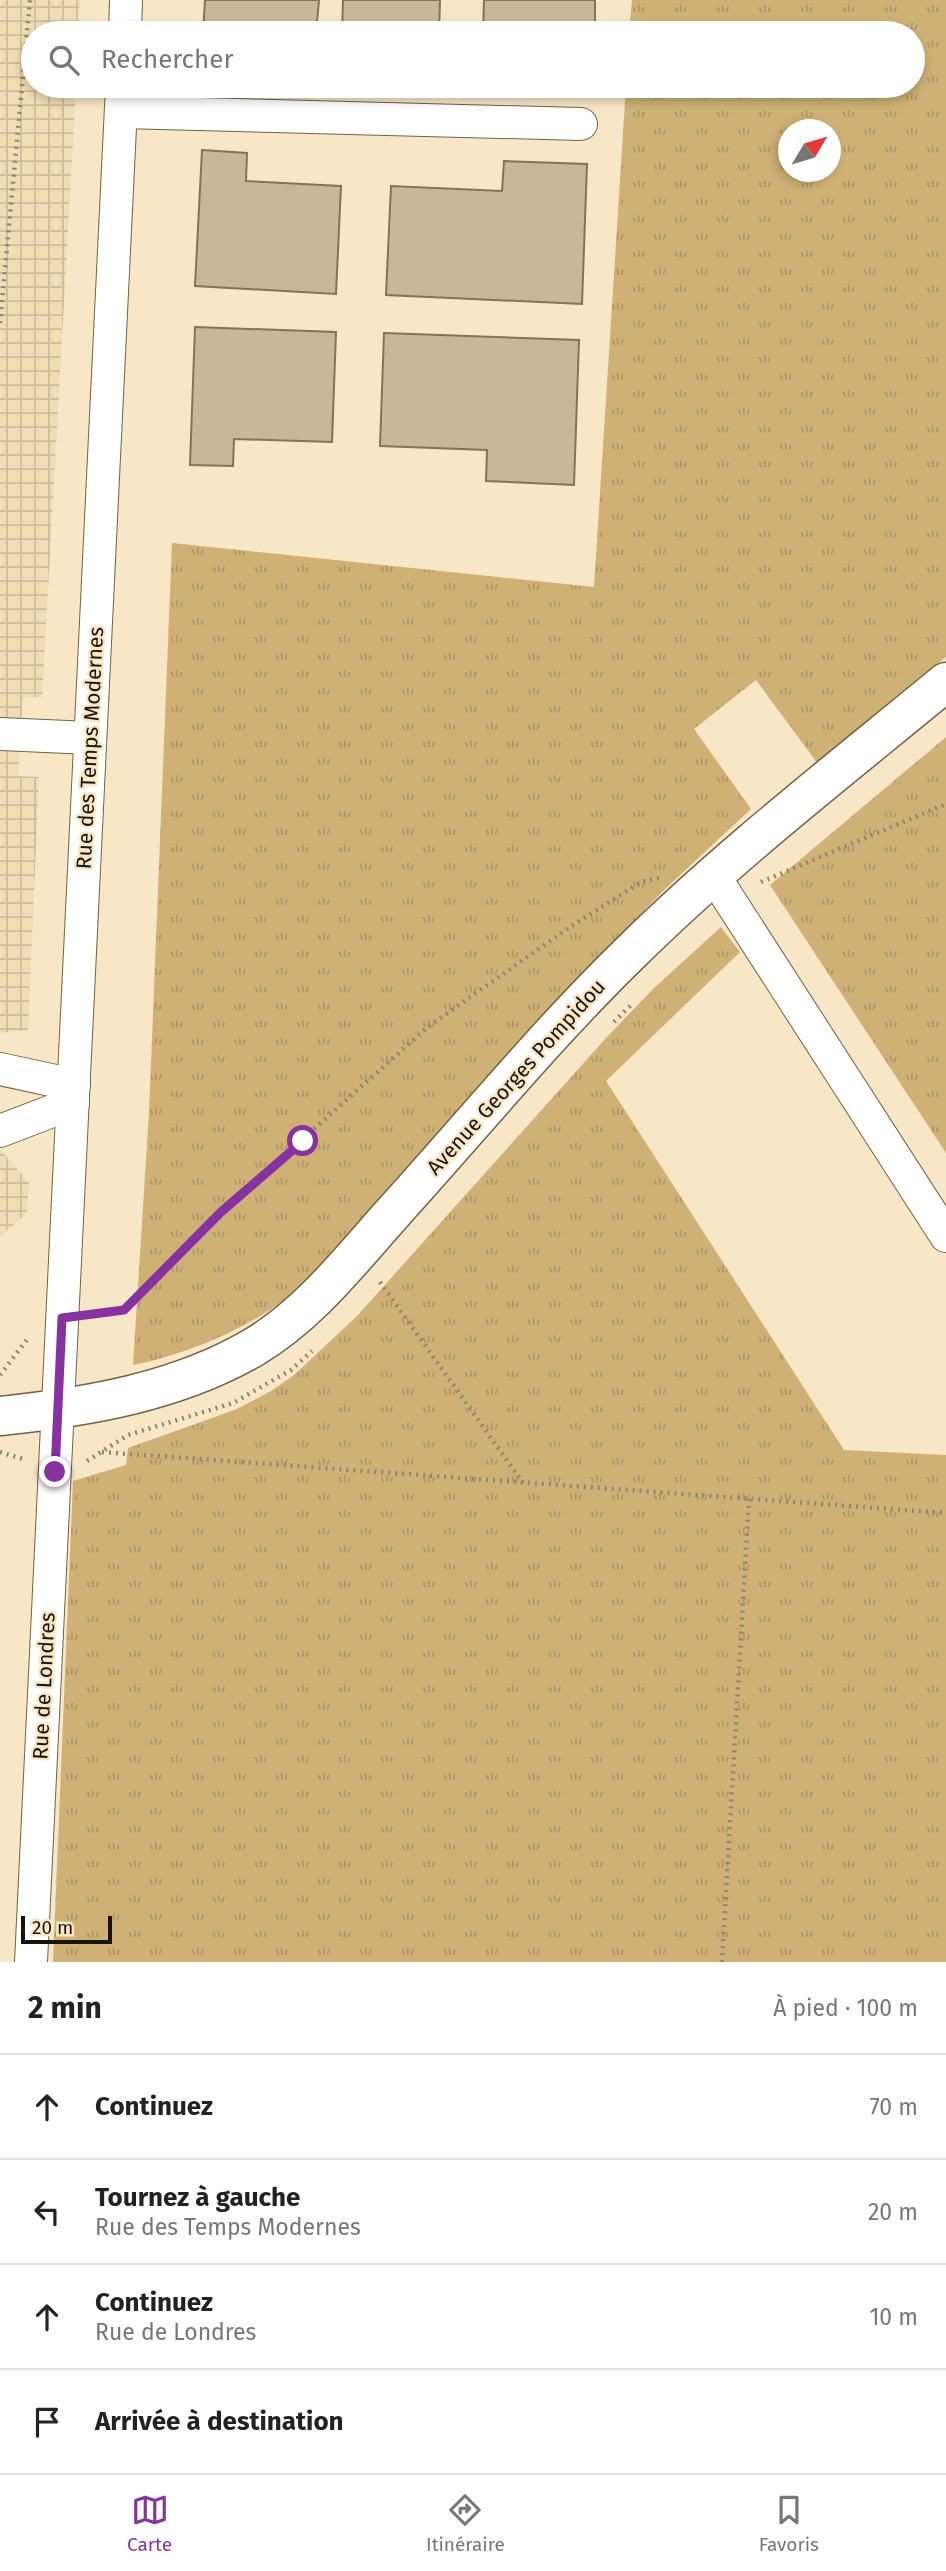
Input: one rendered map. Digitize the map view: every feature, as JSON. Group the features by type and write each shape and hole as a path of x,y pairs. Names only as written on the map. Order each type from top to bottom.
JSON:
{"main road":[{"name":"Avenue Georges Pompidou","path":"0,1416 58,1410 153,1390 192,1376 254,1347 295,1318 439,1163 558,1028 629,954 714,876 946,682"}],"street":[{"path":"125,21 126,0"},
{"path":"121,99 581,124"},
{"name":"Rue des Temps Modernes","path":"58,1410 121,99"},
{"path":"0,734 90,738"},
{"path":"714,876 946,1236"},
{"path":"0,1069 73,1094"},
{"path":"0,1131 73,1094"},
{"name":"Rue de Londres","path":"31,1962 58,1410"}],"path":[{"path":"28,21 30,0"},
{"path":"0,323 21,97"},
{"path":"757,883 946,804"},
{"path":"0,1375 29,1339 34,1318 62,1318 124,1310 221,1212 429,1026 570,927 641,882 667,876"},
{"path":"380,1282 524,1484"},
{"path":"101,1452 946,1513"},
{"path":"722,1962 749,1499"}],"shaded area":[{"path":"0,0 80,0 79,21 21,21 21,98 75,98 42,697 23,697 18,776 39,777 28,1030 0,1033"},
{"path":"0,1149 29,1183 27,1213 0,1237"}],"green space":[{"path":"632,0 946,0 946,657 818,764 756,680 694,729 751,809 663,891 575,982 317,1273 283,1301 249,1323 192,1349 133,1365 149,1112 172,543 594,587 625,98 925,98 925,21 630,21"},
{"path":"946,737 946,1153 770,885"},
{"path":"721,927 740,952 606,1081 844,1450 946,1455 946,1962 53,1962 73,1481 126,1465 128,1448 237,1409 294,1375 357,1316 606,1038 654,988"}],"building":[{"path":"205,0 319,0 317,21 204,21"},
{"path":"343,0 440,0 439,21 342,21"},
{"path":"484,0 595,0 595,21 483,21"},
{"path":"202,150 247,153 246,181 341,186 336,294 195,286"},
{"path":"504,161 587,164 582,304 386,295 391,186 502,191"},
{"path":"195,327 336,332 332,442 234,439 233,466 190,465"},
{"path":"384,333 579,340 574,485 486,481 487,450 380,446"}],"route":[{"path":"55,1472 62,1318 124,1310 221,1212 303,1141"}]}
